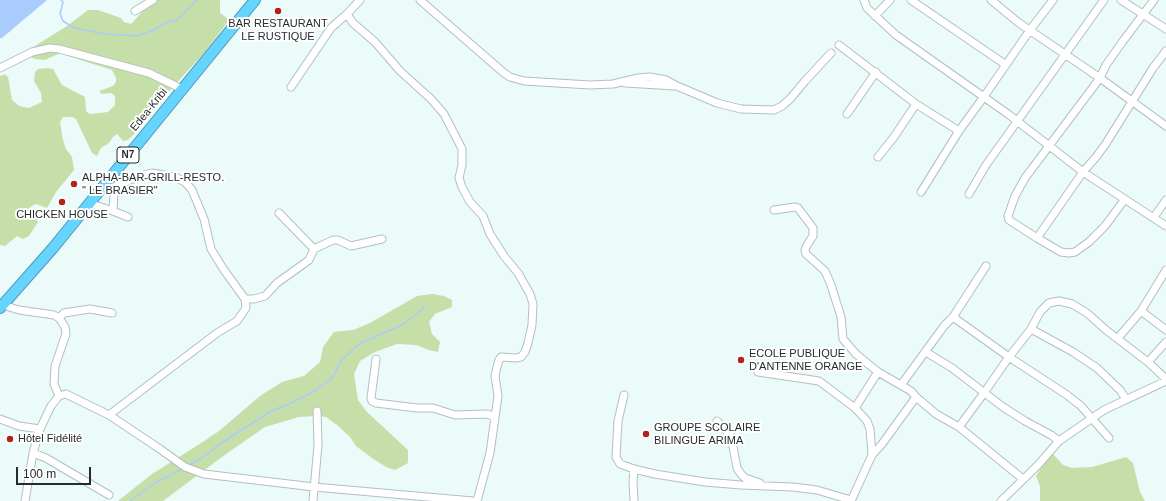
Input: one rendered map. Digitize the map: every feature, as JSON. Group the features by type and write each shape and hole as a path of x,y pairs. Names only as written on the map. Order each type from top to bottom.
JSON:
{"highway":[{"name":"Edea-Kribi","path":"1,307 101,189 255,0"}],"street":[{"path":"135,11 153,0"},
{"path":"291,87 331,28 360,0"},
{"path":"420,0 510,77 524,81 590,85 623,83 638,78 650,77 666,80 716,103 741,109 774,110 782,106 831,53"},
{"path":"864,0 867,8 896,35 1059,152 1083,172 1166,226"},
{"path":"875,16 890,0"},
{"path":"911,0 1006,64"},
{"path":"921,192 959,131 1030,30 1054,0"},
{"path":"969,194 986,165 1104,0"},
{"path":"1121,0 1166,29"},
{"path":"1125,199 1105,226 1089,242 1075,252 1069,253 1061,252 1037,238 1009,220 1008,216 1015,196 1025,178 1100,78 1106,65 1154,0"},
{"path":"996,1 1019,23 1100,78 1166,126"},
{"path":"347,14 353,23 375,42 400,71 431,99 444,114 462,149 462,165 459,178 462,187 470,202 483,216 490,234 504,256 518,273 530,294 533,304 532,325 525,352 521,357 501,357 499,360 495,376 498,396 490,453 477,501"},
{"path":"839,45 916,104 959,131"},
{"path":"0,68 32,52 50,48 59,49 149,73 182,89"},
{"path":"1037,238 1083,172 1105,145 1132,101 1166,51"},
{"path":"847,114 876,72"},
{"path":"878,157 894,137 916,104"},
{"path":"101,189 113,187 140,176 152,174 174,178 185,182 192,190 204,219 211,249 245,299 246,308"},
{"path":"113,187 113,211"},
{"path":"1154,218 1166,200"},
{"path":"89,203 128,217"},
{"path":"774,210 795,207 798,208 813,228 813,236 805,250 806,254 825,271 831,285 841,317 842,339 856,354 878,372 911,391 936,414 959,427 1023,479"},
{"path":"279,213 314,249"},
{"path":"245,299 254,299 265,296 277,283 310,260 314,249 333,240 338,240 351,246 382,239"},
{"path":"901,385 953,316 986,266"},
{"path":"1118,338 1141,311 1166,270"},
{"path":"109,415 211,337 237,321 254,299"},
{"path":"959,427 1031,329 1040,312 1049,303 1059,301 1072,304 1087,313 1148,362 1166,380 1104,410 1059,441 1038,465 1001,501"},
{"path":"1,307 54,315 59,318 65,327 66,334 55,366 54,384 60,396"},
{"path":"59,318 64,313 90,309 112,313"},
{"path":"1141,311 1166,330"},
{"path":"953,316 1009,357 1067,395 1081,406 1109,438"},
{"path":"1031,329 1073,352 1097,368 1120,390 1126,399"},
{"path":"1148,362 1166,342"},
{"path":"926,352 952,368 984,393 1025,421 1059,441"},
{"path":"376,359 371,398 372,401 376,403 417,408 433,408 455,415 488,414 494,417"},
{"path":"758,372 819,381 855,408 866,421 870,429 872,456"},
{"path":"855,408 878,372"},
{"path":"25,501 32,453 40,430 51,406 60,396 66,394 109,415 160,448 185,467 213,476 388,497 473,501"},
{"path":"624,395 618,421 616,458 620,464 655,474 705,482 793,487 817,490 851,500 872,456 916,397"},
{"path":"313,501 318,445 317,411"},
{"path":"0,419 19,426 40,430"},
{"path":"717,421 731,436 737,468 741,474 745,478 766,486"},
{"path":"32,453 46,458 109,495"},
{"path":"634,469 634,501"}],"green space":[{"path":"152,0 220,0 220,13 227,18 227,23 204,53 161,100 138,130 128,140 123,141 117,134 109,143 101,148 97,156 92,153 76,119 72,117 63,117 60,122 63,140 66,149 72,157 74,170 56,192 47,208 36,204 30,207 28,213 36,218 38,222 29,236 23,239 17,236 5,246 0,245 0,76 5,74 8,77 12,100 19,106 29,108 42,102 41,93 34,81 35,72 38,69 53,69 62,85 85,97 86,111 90,114 108,112 115,105 115,96 111,93 102,94 99,91 113,86 116,82 116,78 112,70 62,54 58,54 45,60 35,59 26,55 27,51 67,26 88,10 98,10 121,18 124,22 131,24 151,5"},
{"path":"432,294 444,296 452,300 452,307 435,314 429,322 432,334 440,342 438,352 416,345 397,344 375,352 360,361 354,374 358,400 366,411 408,450 408,463 395,470 386,467 356,446 350,437 326,417 299,417 265,427 163,501 118,501 152,474 219,431 260,396 282,382 304,376 320,362 323,347 334,332 353,330 370,323 417,296"},
{"path":"1053,454 1063,465 1072,468 1092,467 1126,457 1133,463 1140,492 1145,501 1040,501 1040,486 1036,476 1045,461"}],"water":[{"path":"0,0 47,0 2,38 0,38"}],"waterway":[{"path":"61,0 63,2 60,14 63,21 74,28 105,34 138,36 152,31 167,22 177,20 197,0"},
{"path":"189,465 205,456 217,446 271,411 315,391 332,378 341,361 359,344 402,325 425,307"},
{"path":"130,501 155,483 182,469"}],"place":[{"name":"BAR RESTAURANT LE RUSTIQUE","path":"278,11"},
{"name":"ALPHA-BAR-GRILL-RESTO. \" LE BRASIER\"","path":"74,184"},
{"name":"CHICKEN HOUSE","path":"62,202"},
{"name":"ECOLE PUBLIQUE D'ANTENNE ORANGE","path":"741,360"},
{"name":"GROUPE SCOLAIRE BILINGUE ARIMA","path":"646,434"},
{"name":"Hôtel Fidélité","path":"10,439"}]}
